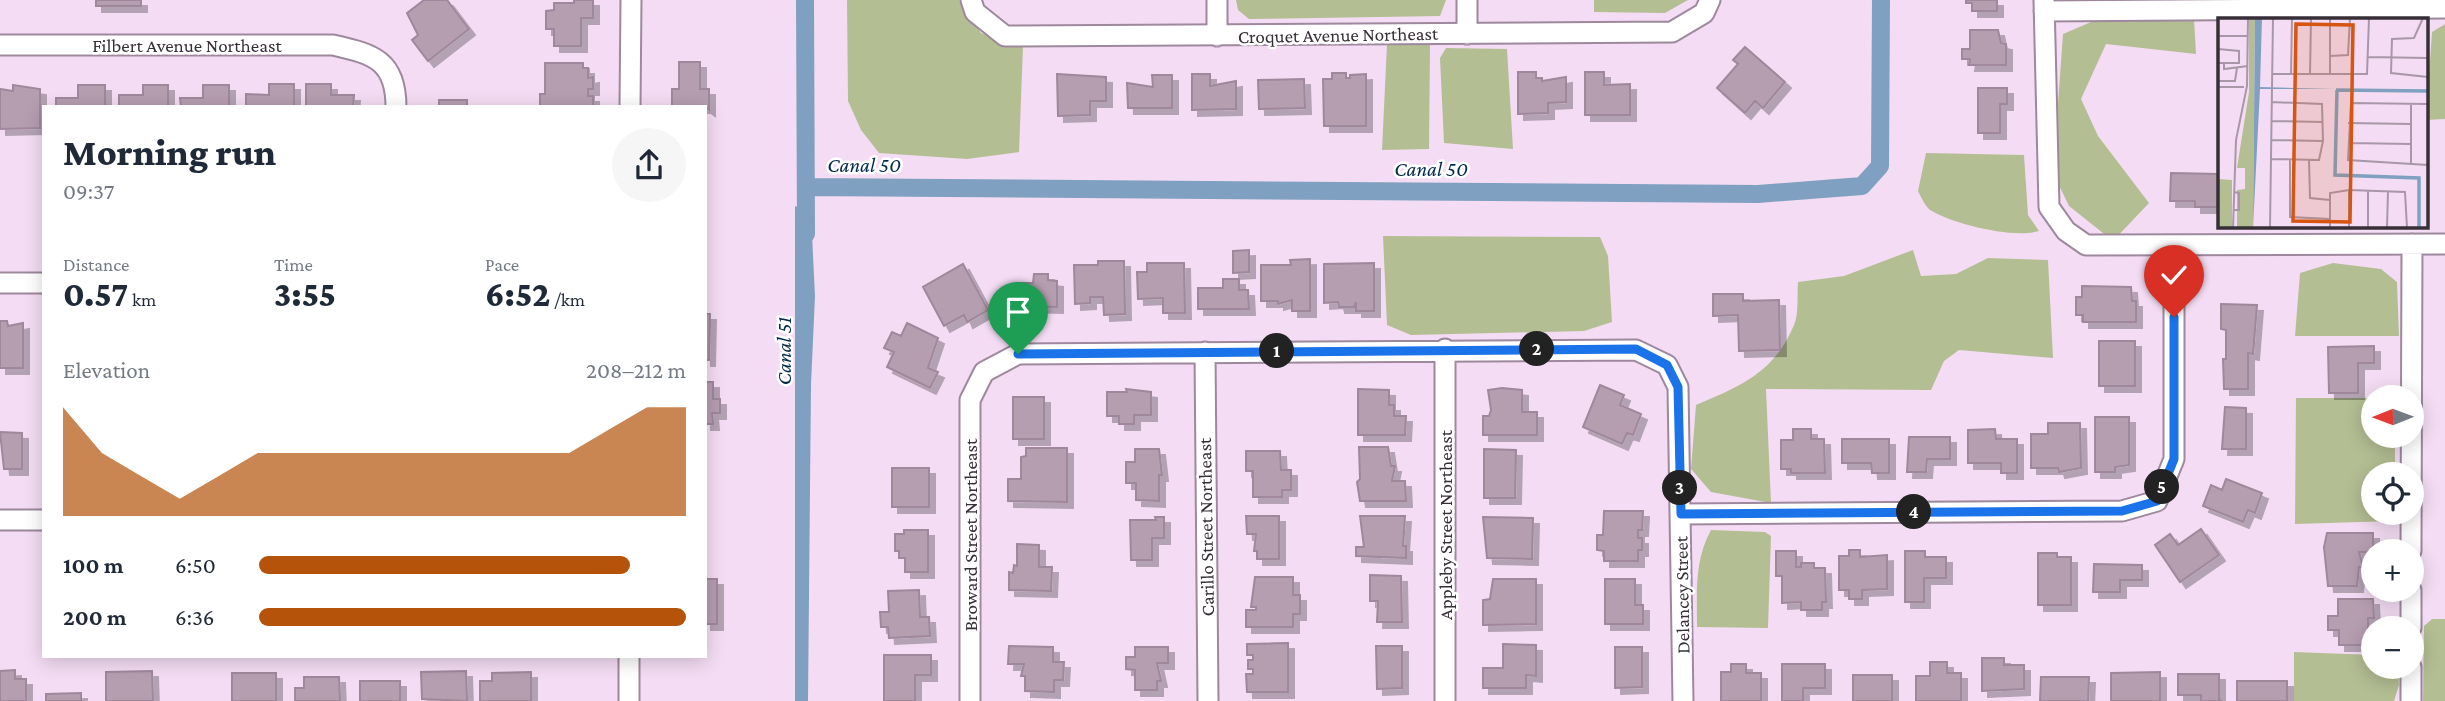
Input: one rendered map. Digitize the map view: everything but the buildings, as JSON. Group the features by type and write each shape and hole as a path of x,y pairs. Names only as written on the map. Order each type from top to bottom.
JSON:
{"street":[{"path":"630,105 631,0"},
{"path":"1217,0 1217,36"},
{"path":"1466,0 1467,34"},
{"path":"2445,8 2044,5 2049,206 2066,231 2087,245 2174,247 2445,244"},
{"name":"Croquet Avenue Northeast","path":"973,6 1005,36 1672,32 1707,7"},
{"name":"Filbert Avenue Northeast","path":"0,45 333,45 372,54 396,83 396,105"},
{"path":"2412,244 2412,539"},
{"path":"1681,514 2122,511 2157,501 2174,459 2174,247"},
{"path":"0,283 42,283"},
{"path":"1205,352 1445,349"},
{"name":"Delancey Street","path":"1445,349 1636,349 1667,365 1678,387 1683,701"},
{"name":"Appleby Street Northeast","path":"1445,349 1446,701"},
{"name":"Broward Street Northeast","path":"970,701 970,400 984,372 1018,354 1205,352"},
{"name":"Carillo Street Northeast","path":"1205,352 1208,701"},
{"path":"0,520 42,520"},
{"path":"629,658 629,701"},
{"path":"2411,679 2411,701"}],"green space":[{"path":"847,0 959,0 981,33 1023,46 1019,152 967,159 879,153 861,130 848,101"},
{"path":"1236,0 1446,0 1440,16 1249,19 1238,10"},
{"path":"1594,0 1688,0 1665,13 1594,12"},
{"path":"2098,19 2194,19 2196,54 2106,44 2081,99 2098,136 2149,203 2113,241 2069,206 2053,173 2063,34"},
{"path":"2445,24 2445,119 2428,120 2428,91 2432,32"},
{"path":"1387,44 1430,45 1429,149 1382,150"},
{"path":"1446,48 1507,49 1513,149 1444,143 1440,58"},
{"path":"1926,153 2024,155 2028,215 2039,231 2014,233 1983,229 1930,210 1918,191"},
{"path":"1383,236 1600,237 1608,256 1612,322 1584,331 1411,335 1387,325"},
{"path":"1913,250 1921,276 1956,274 1988,258 2048,260 2053,358 1959,350 1944,361 1931,390 1766,389 1771,503 1711,492 1691,469 1696,405 1754,376 1776,355 1796,321 1798,282 1844,276"},
{"path":"2333,263 2381,269 2397,282 2399,336 2295,336 2300,273"},
{"path":"2296,398 2361,398 2361,448 2395,448 2395,462 2361,462 2361,522 2295,524"},
{"path":"1711,530 1765,532 1771,536 1768,628 1697,627 1699,565"},
{"path":"2432,619 2445,619 2445,701 2423,701 2424,626"},
{"path":"2294,652 2361,655 2361,679 2399,679 2394,701 2294,701"}],"water":[{"path":"795,206 811,214 815,296 811,384 808,701 795,701"}],"waterway":[{"name":"Canal 51","path":"805,0 806,234"},
{"name":"Canal 50","path":"806,187 1758,194 1862,186 1880,166 1881,0"}],"route":[{"path":"1018,354 1636,349 1667,365 1678,387 1681,514 2122,511 2157,501 2174,459 2174,317"}]}
